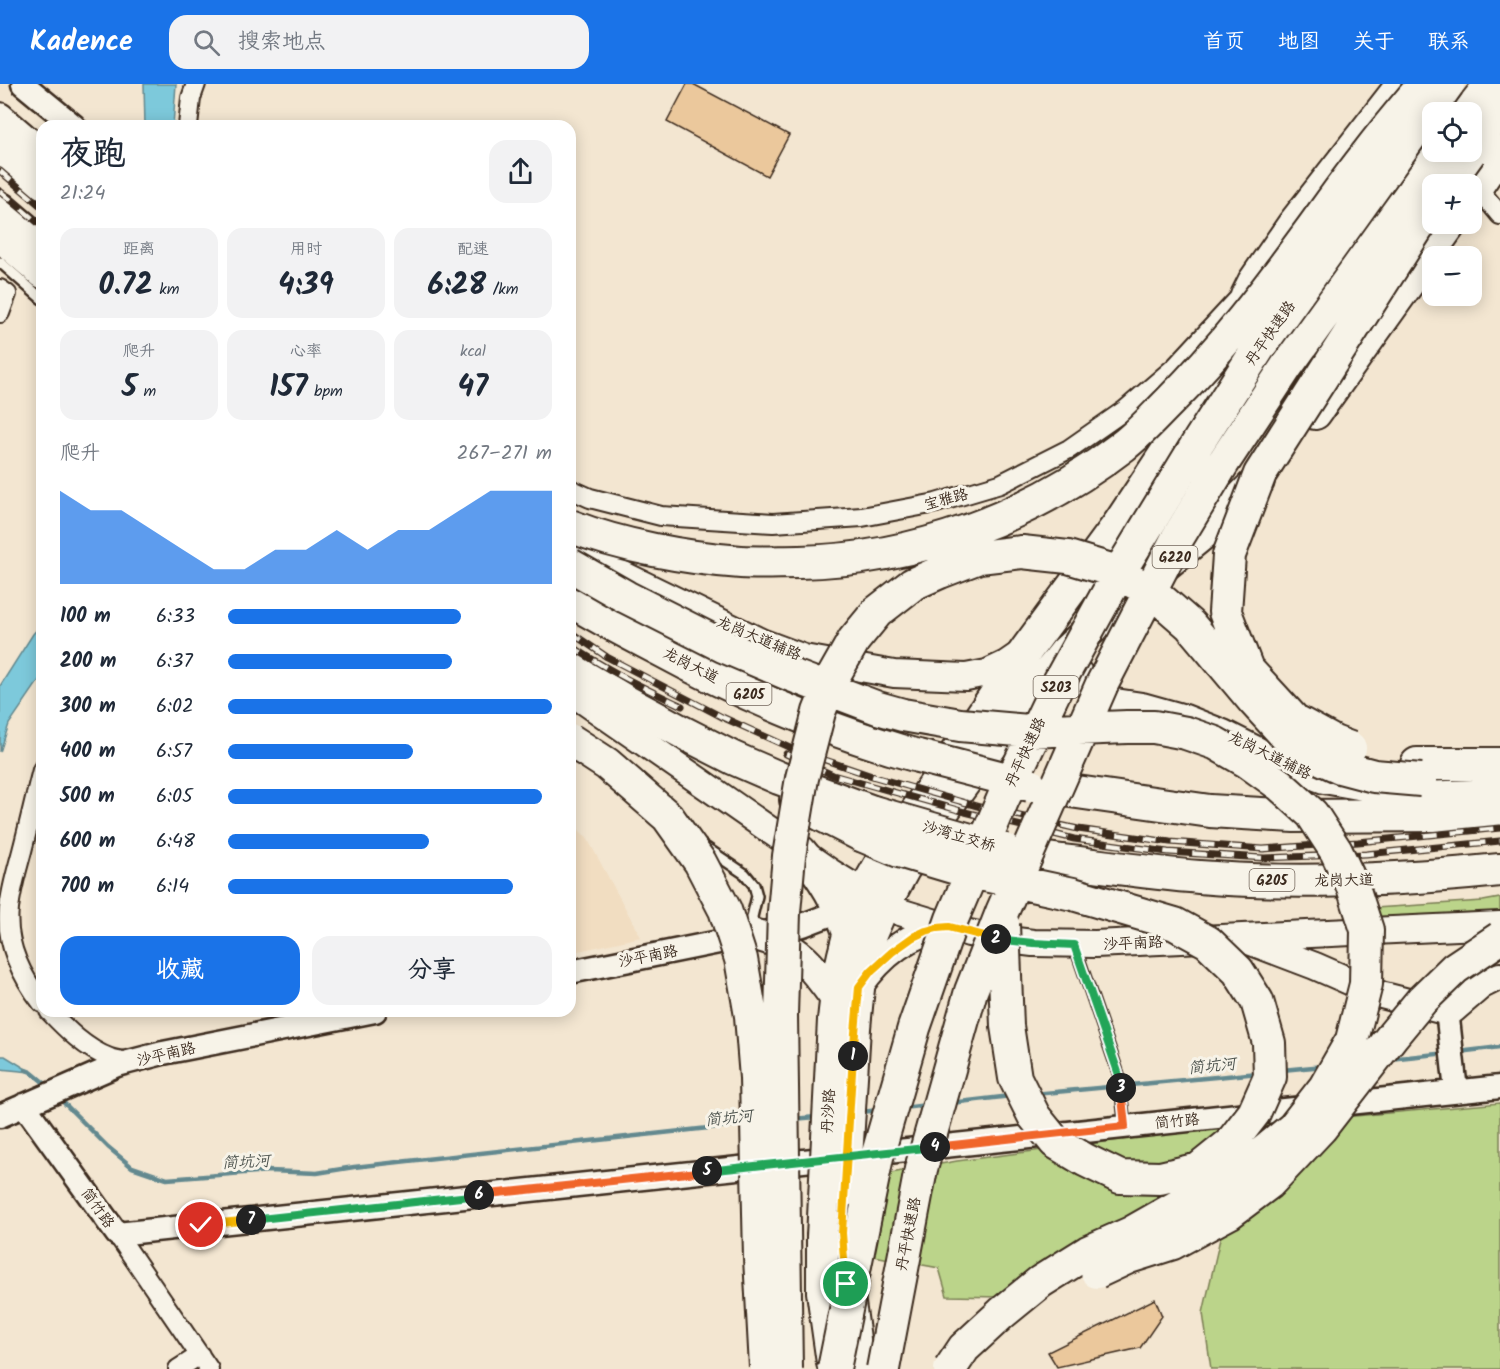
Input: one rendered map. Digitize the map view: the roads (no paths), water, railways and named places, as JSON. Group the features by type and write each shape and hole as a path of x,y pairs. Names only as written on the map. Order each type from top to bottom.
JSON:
{"highway":[{"path":"872,899 880,865 1027,649 1119,524 1182,428 1210,376 1254,282 1294,224 1403,84"},
{"path":"576,528 673,554 742,562 833,561 915,546 963,532 1012,513 1058,490 1124,446 1225,343 1265,293 1366,154 1424,84"},
{"name":"丹平快速路","path":"834,1369 877,1157 914,1028 952,919 1003,799 1048,703 1120,571 1242,374 1448,84"},
{"path":"1477,102 1491,84"},
{"path":"1482,134 1500,109"},
{"path":"1381,113 1449,174"},
{"path":"4,150 36,169"},
{"path":"4,150 36,177"},
{"path":"1479,174 1500,152"},
{"name":"丹平快速路","path":"883,1369 921,1169 971,991 1002,912 1102,684 1177,539 1223,463 1287,366 1434,162"},
{"path":"0,208 36,239"},
{"path":"1422,221 1260,474 1228,555 1225,612 1247,669 1294,720 1334,742 1419,772 1500,773"},
{"name":"G220","path":"872,899 1065,653 1124,598 1224,516 1277,461 1314,415 1443,234"},
{"path":"786,1369 781,1015 784,912 789,856 802,778 819,712 833,677 854,640 877,612 913,584 979,557 1022,552 1068,557 1111,570 1151,591 1190,625 1296,747 1340,767 1374,776 1500,764"},
{"path":"576,568 626,597 723,646 878,708 960,725 1029,730 1154,728 1186,733 1215,743 1248,762 1280,785 1312,814 1336,851 1353,887 1367,930 1366,984 1352,1040 1325,1087 1293,1128 1254,1160 1202,1192 1131,1233 1088,1252 1040,1282 964,1348 950,1369"},
{"name":"龙岗大道","path":"576,602 703,673 798,716 888,748 1038,786 1210,811 1294,816 1443,815 1500,809"},
{"path":"576,672 625,701 733,758 781,791 824,816 867,823 900,851 966,871 1073,894 1175,924 1208,942 1238,971 1257,1001 1269,1043 1270,1077 1254,1113 1230,1144 1199,1169 1160,1178 1120,1177 1055,1142 1034,1116 1015,1078 1007,1026 1002,912"},
{"path":"576,744 607,764 668,817 700,862 726,910 741,959 751,1016 756,1078 760,1258 766,1369"},
{"name":"沙湾立交桥","path":"867,823 1045,859"},
{"name":"龙岗大道","path":"1045,859 1200,877 1299,881 1399,879 1500,870"},
{"path":"967,1369 1047,1302 1089,1276 1129,1257 1173,1243 1229,1213 1269,1184 1321,1128 1422,1000 1455,968 1500,938"}],"main road":[{"path":"0,116 36,147"},
{"path":"0,239 29,276"},
{"name":"龙岗大道辅路","path":"576,552 761,642 804,658 894,674 966,676 987,673 1006,664 1027,649"},
{"name":"龙岗大道辅路","path":"1065,653 1090,689 1108,701 1142,706 1185,718 1223,733 1294,769 1324,780 1397,796 1500,792"},
{"path":"576,695 801,851 825,884 872,899 902,877 905,894 913,909 925,921"},
{"path":"744,812 762,828 775,847 785,877 783,897 779,907 756,935"},
{"name":"丹沙路","path":"834,1369 822,1292 832,1235 846,1009 844,948 872,899"},
{"name":"丹沙路","path":"846,1009 869,941 872,899"},
{"name":"沙平南路","path":"872,899 925,921 1000,939 1074,945 1500,925"},
{"path":"756,935 772,939 791,948 809,963 846,1009 871,971 902,944 926,931 949,927"},
{"path":"1239,938 1315,966 1381,995 1448,1016 1482,985 1500,976"},
{"name":"丹沙路","path":"832,1235 846,1284 858,1369"}],"street":[{"path":"23,84 67,120"},
{"path":"188,120 190,98 196,84"},
{"path":"1482,202 1500,216"},
{"name":"宝雅路","path":"576,492 590,498 661,516 773,523 862,517 936,503 1000,484 1069,449 1137,400 1176,366 1254,282"},
{"path":"0,313 4,291"},
{"path":"1137,400 1151,394 1161,393 1167,396 1177,407 1182,428"},
{"path":"36,794 8,912 11,945 8,963 26,980 36,994"},
{"name":"沙平南路","path":"576,971 803,925 872,899"},
{"path":"1448,1016 1455,1084"},
{"path":"55,1017 77,1038 94,1050 111,1058 129,1062"},
{"name":"沙平南路","path":"0,1116 129,1062 163,1053 345,1017"},
{"name":"简竹路","path":"32,1101 117,1234 1455,1084 1500,1087"},
{"path":"117,1234 205,1362 178,1369"}],"lane":[{"path":"0,262 29,276"},
{"path":"4,291 29,276"},
{"path":"623,791 745,874 754,885 757,896 752,917 756,935"},
{"path":"1074,945 1119,1075 1124,1121"}],"water":[{"path":"144,84 176,84 173,120 145,120"},
{"path":"36,631 36,685 9,724 0,752 0,686"},
{"path":"0,1056 5,1056 31,1072 0,1069"}],"waterway":[{"name":"简坑河","path":"1458,1052 1500,1047"},
{"name":"简坑河","path":"1389,1059 1447,1053"},
{"name":"简坑河","path":"1282,1070 1324,1066"},
{"name":"简坑河","path":"26,1070 48,1086"},
{"name":"简坑河","path":"1034,1094 1259,1073"},
{"name":"简坑河","path":"951,1103 1011,1096"},
{"name":"简坑河","path":"58,1097 108,1147 132,1167 167,1179 269,1171 317,1173 745,1124"},
{"name":"简坑河","path":"903,1108 927,1105"},
{"name":"简坑河","path":"861,1112 880,1110"},
{"name":"简坑河","path":"792,1119 817,1117"}],"railway":[{"path":"0,171 36,202"},
{"path":"0,191 36,221"},
{"path":"576,636 607,657 722,717 793,749 875,777 980,807 1078,829 1170,842 1263,849 1500,828"},
{"path":"576,649 611,670 682,706"},
{"path":"786,754 833,775 965,812 1074,839 1168,852 1264,858 1366,854 1500,841"}]}
